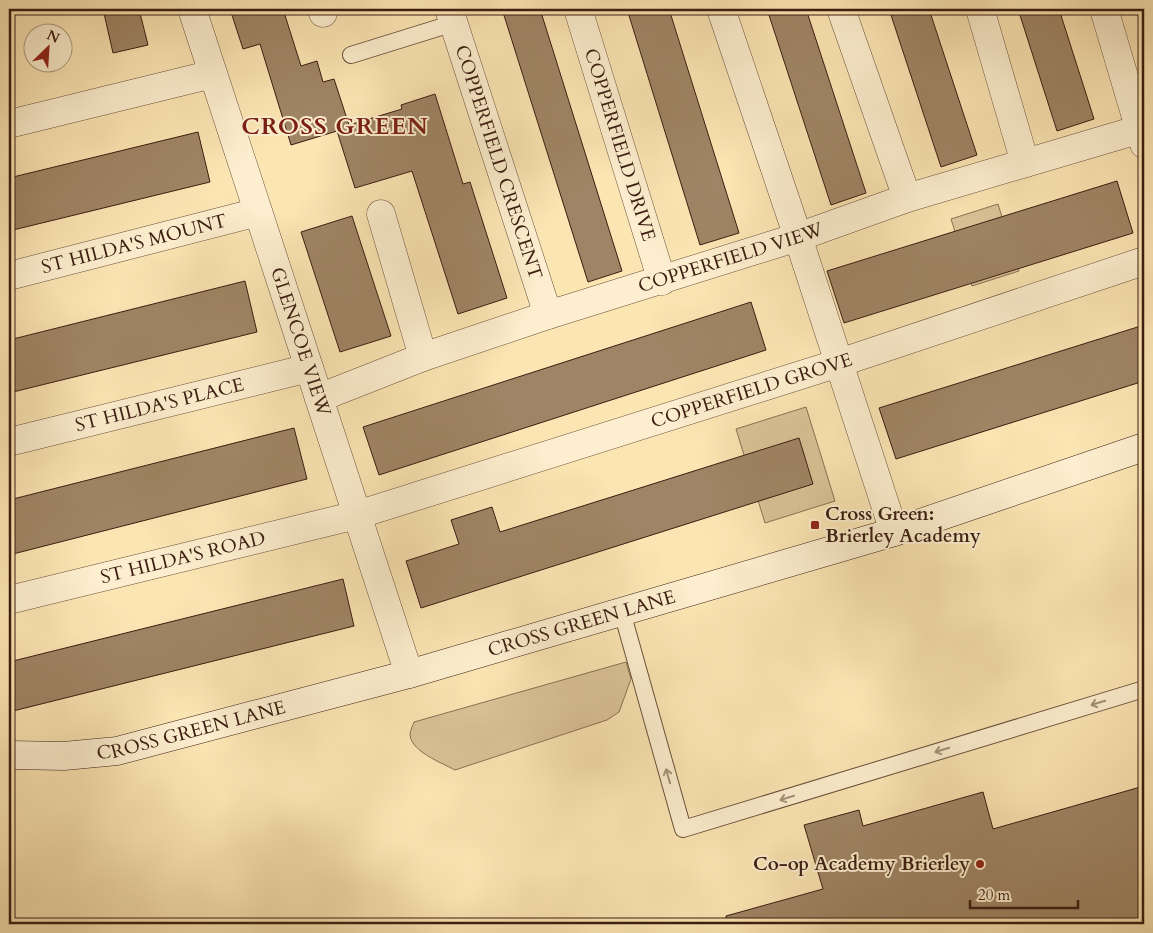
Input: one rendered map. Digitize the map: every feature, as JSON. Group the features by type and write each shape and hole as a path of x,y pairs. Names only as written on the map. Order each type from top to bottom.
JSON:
{"street":[{"name":"GLENCOE VIEW","path":"192,9 410,674"},
{"name":"COPPERFIELD DRIVE","path":"578,9 662,281"},
{"path":"721,9 798,237 894,532"},
{"path":"841,9 907,198"},
{"path":"980,9 1025,163"},
{"path":"1104,9 1142,134"},
{"name":"COPPERFIELD CRESCENT","path":"452,16 548,315"},
{"path":"9,124 213,74"},
{"name":"COPPERFIELD VIEW","path":"319,398 423,357 548,315 798,237 907,198 1025,163 1142,134"},
{"name":"ST HILDA'S MOUNT","path":"9,276 258,212"},
{"path":"380,214 423,357"},
{"name":"COPPERFIELD GROVE","path":"358,515 839,363 1144,261"},
{"name":"ST HILDA'S PLACE","path":"9,442 309,368"},
{"name":"CROSS GREEN LANE","path":"9,755 64,756 117,751 410,674 894,532 1144,447"},
{"name":"ST HILDA'S ROAD","path":"9,600 358,515"}],"lane":[{"path":"350,55 452,16"},
{"path":"622,612 684,829 1144,689"}],"shaded area":[{"path":"998,204 1019,271 972,286 951,219"},
{"path":"806,407 835,501 765,523 736,429"},
{"path":"626,662 631,679 619,712 607,720 455,770 428,756 415,746 411,740 410,733 414,722"}],"building":[{"path":"103,9 139,9 148,45 113,53"},
{"path":"230,9 283,9 301,66 317,61 323,82 334,79 349,125 402,109 401,105 435,94 463,184 470,182 507,298 458,314 412,171 355,188 337,131 291,145 260,44 243,49"},
{"path":"502,9 540,9 622,271 588,282"},
{"path":"627,9 669,9 739,233 700,245"},
{"path":"767,9 806,9 866,193 831,205"},
{"path":"889,9 929,9 977,155 941,167"},
{"path":"1018,9 1059,9 1094,119 1057,131"},
{"path":"198,132 210,182 9,231 9,178"},
{"path":"1117,181 1133,233 844,323 827,271"},
{"path":"352,216 391,336 340,352 301,232"},
{"path":"245,281 257,332 9,393 9,340"},
{"path":"751,302 766,350 379,475 363,427"},
{"path":"1144,325 1144,381 896,459 879,408"},
{"path":"294,428 307,479 9,555 9,500"},
{"path":"799,438 813,484 421,608 406,561 459,544 451,520 492,507 500,532"},
{"path":"343,579 354,626 9,712 9,662"},
{"name":"Co-op Academy Brierley","path":"1144,786 1144,924 727,924 726,916 823,889 804,825 859,810 863,826 983,792 993,829"}],"place":[{"name":"Cross Green: Brierley Academy","path":"815,525"},
{"name":"Co-op Academy Brierley","path":"980,864"}],"district":[{"name":"CROSS GREEN","path":"335,126"}]}
